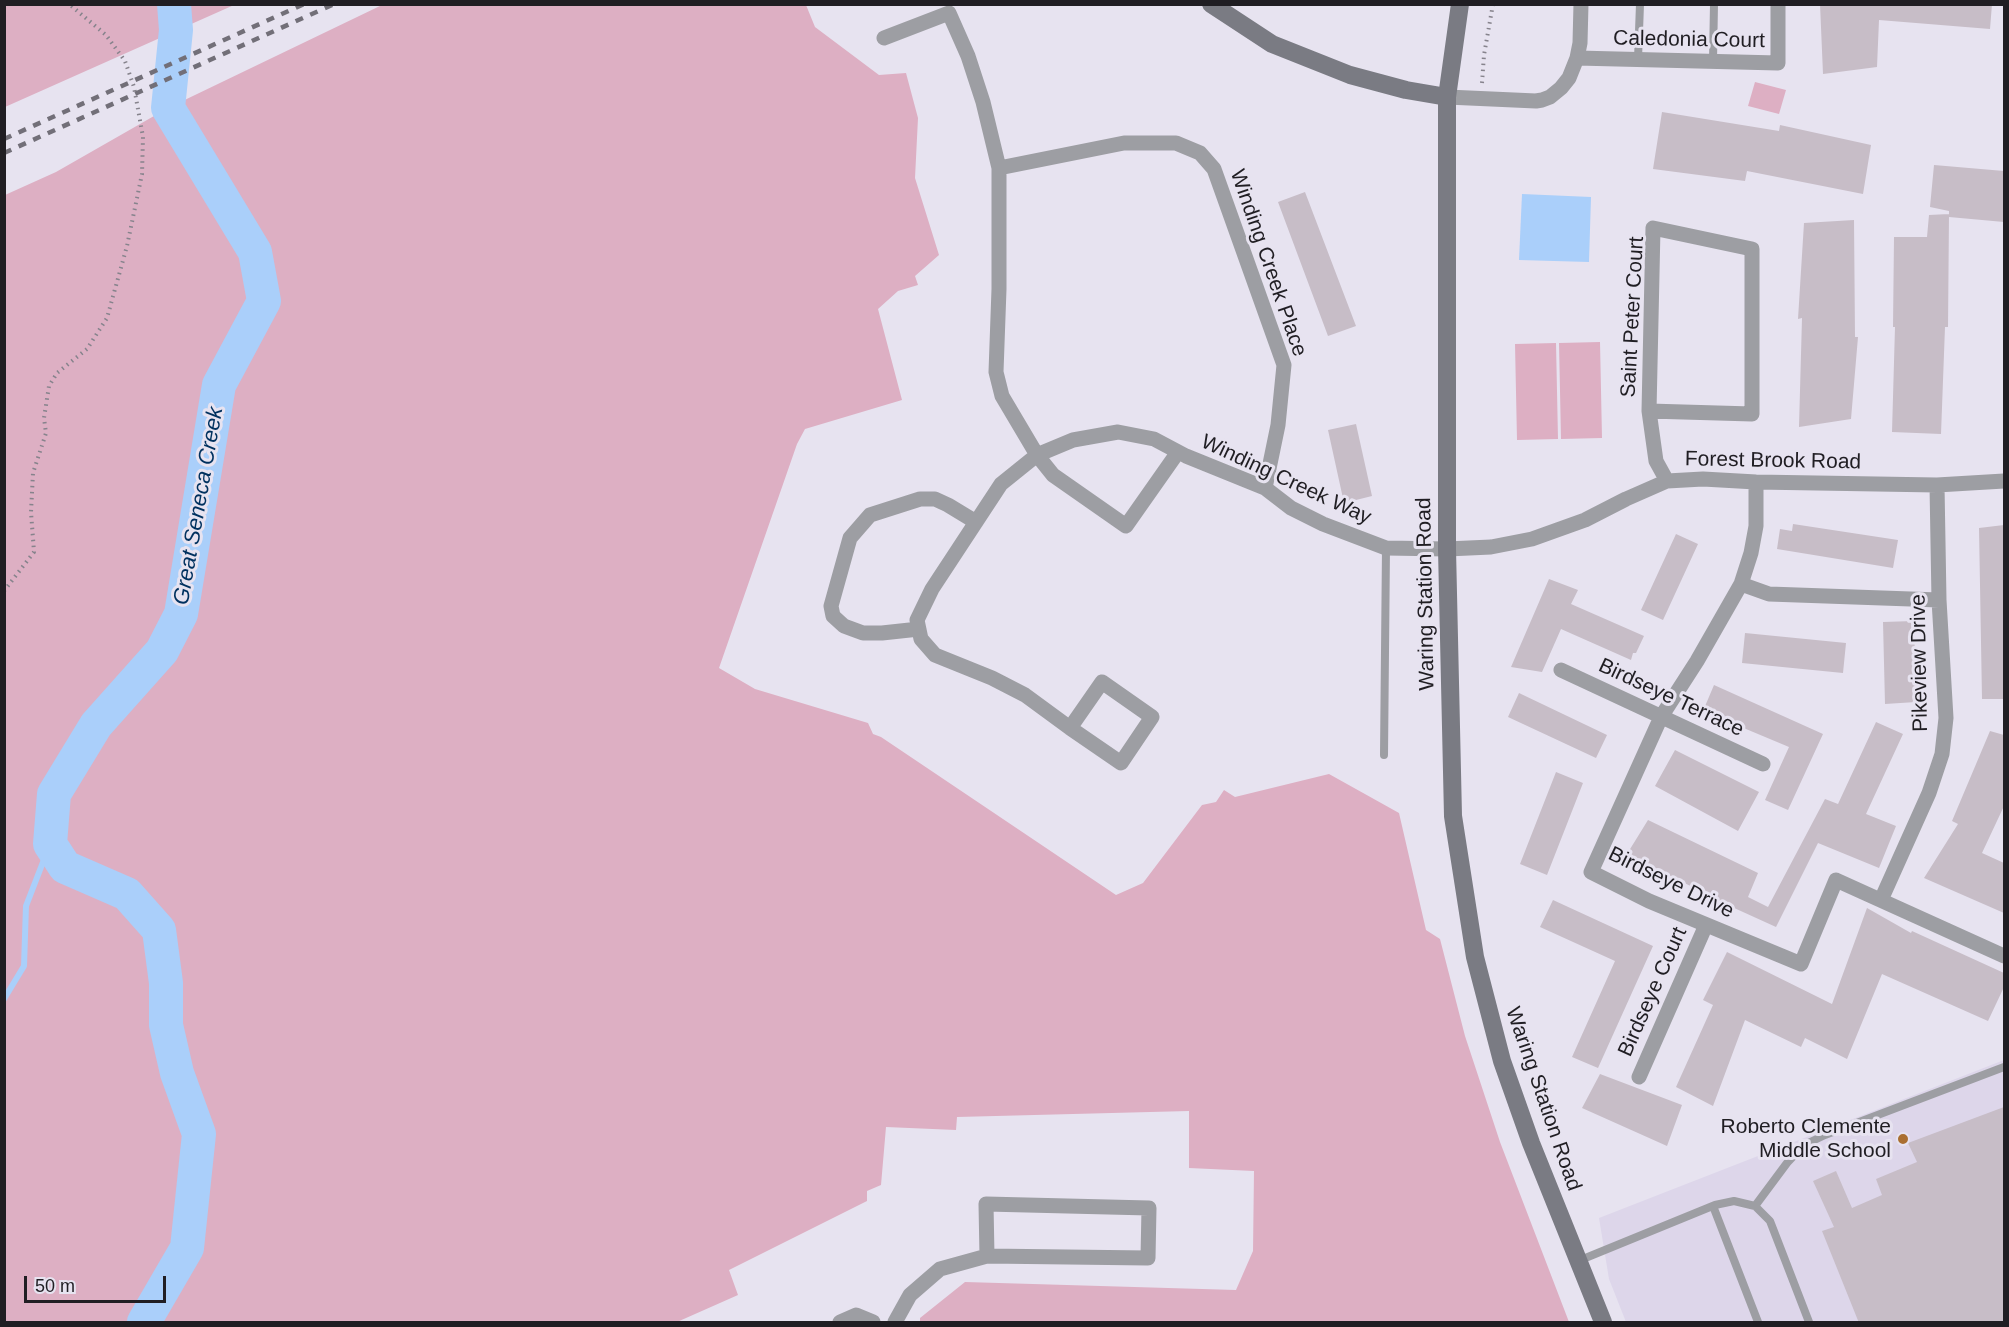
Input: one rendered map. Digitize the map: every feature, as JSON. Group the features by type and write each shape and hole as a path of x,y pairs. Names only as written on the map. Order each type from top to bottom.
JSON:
{"street":[{"path":"1211,4 1272,44 1350,75 1406,90 1447,97 1542,100 1561,88 1569,78 1581,43 1581,4"},
{"name":"Waring Station Road","path":"1460,4 1447,97 1447,549 1453,816 1475,957 1502,1061 1531,1143 1603,1323"},
{"name":"Caledonia Court","path":"1577,58 1778,63 1778,4"},
{"path":"884,38 949,13 968,56 983,102 999,168 996,372 1002,396 1037,455"},
{"name":"Winding Creek Place","path":"999,168 1124,143 1176,143 1200,153 1214,169 1284,365 1278,425 1265,488"},
{"name":"Saint Peter Court","path":"1649,411 1752,414 1752,249 1653,228 1649,411 1656,461 1667,481"},
{"name":"Winding Creek Way","path":"920,629 917,620 932,589 1001,484 1037,455 1073,440 1118,432 1154,439 1178,452 1265,488 1291,508 1323,524 1386,548 1447,549"},
{"name":"Winding Creek Way","path":"1037,455 1053,475 1126,526 1178,452"},
{"name":"Forest Brook Road","path":"1447,549 1491,547 1559,531 1667,481 1703,479 1937,485 2004,481"},
{"name":"Birdseye Drive","path":"1756,482 1756,526 1751,553 1741,584 1697,661 1661,717 1591,872 1706,925 1801,964 1836,880 2004,957"},
{"name":"Pikeview Drive","path":"1881,900 1929,793 1942,754 1946,718 1939,600 1937,485"},
{"path":"975,522 935,499 920,499 870,515 850,538 831,606 833,616 844,626 863,633 920,629 921,639 935,655 992,678 1025,695 1070,728 1121,763 1152,717 1102,682 1070,728"},
{"path":"1741,584 1769,594 1939,600"},
{"name":"Birdseye Terrace","path":"1561,670 1763,764"},
{"name":"Birdseye Court","path":"1639,1077 1706,925"},
{"path":"895,1323 910,1295 940,1269 987,1256 1148,1258 1149,1208 986,1204 987,1256"},
{"path":"840,1323 856,1315 873,1323"}],"lane":[{"path":"1638,59 1640,4"},
{"path":"1713,61 1714,4"},
{"path":"1384,755 1386,548"},
{"path":"1755,1206 1787,1162 1804,1145 2004,1067"},
{"path":"1578,1261 1713,1206 1734,1201 1755,1206 1770,1221 1809,1323"},
{"path":"1713,1206 1758,1323"}],"path":[{"path":"4,591 34,552 31,512 33,473 46,433 44,418 49,386 57,373 87,349 107,318 127,246 142,174 143,137 134,87 125,61 106,35 69,4"},
{"path":"1481,98 1484,55 1492,4"}],"shaded area":[{"path":"5,4 234,4 234,5 5,107"},
{"path":"382,5 806,5 815,27 879,75 906,73 918,118 915,178 939,255 915,276 918,285 898,291 878,309 902,400 805,429 797,444 719,668 755,689 868,723 873,734 881,737 1116,895 1143,883 1202,805 1216,802 1224,790 1235,797 1329,774 1399,813 1426,930 1440,939 1465,1036 1500,1142 1569,1322 920,1322 920,1318 965,1282 1236,1290 1253,1251 1254,1171 1189,1168 1189,1111 957,1117 956,1130 886,1127 881,1185 867,1191 867,1201 729,1270 738,1295 677,1322 5,1322 5,195 56,172 168,108"},
{"path":"1755,82 1786,90 1779,114 1748,106"},
{"path":"1600,342 1602,438 1561,439 1559,343"},
{"path":"1556,343 1558,439 1517,440 1515,344"},
{"name":"Roberto Clemente Middle School","path":"2004,1060 2004,1322 1626,1322 1609,1279 1599,1218"}],"water":[{"path":"1522,194 1591,197 1589,262 1519,260"}],"building":[{"path":"1820,4 1992,4 1990,29 1879,20 1877,67 1823,74"},
{"path":"1662,112 1779,131 1780,125 1871,145 1863,194 1747,171 1745,181 1653,169"},
{"path":"1934,165 2004,171 2004,222 1949,217 1949,211 1930,207"},
{"path":"1305,192 1356,326 1328,336 1278,202"},
{"path":"1949,214 1948,327 1945,327 1941,434 1892,432 1895,327 1893,327 1894,237 1927,237 1929,215"},
{"path":"1854,220 1855,337 1858,337 1851,419 1799,427 1802,318 1798,319 1804,223"},
{"path":"1356,424 1372,496 1344,503 1328,430"},
{"path":"1793,524 1898,540 1893,568 1777,549 1780,529 1792,531"},
{"path":"2004,525 2004,699 1982,699 1979,528"},
{"path":"1676,534 1698,544 1663,620 1641,610"},
{"path":"1549,579 1578,590 1571,604 1644,636 1631,660 1561,629 1542,672 1511,667"},
{"path":"1914,621 1916,702 1885,704 1883,622"},
{"path":"1745,633 1846,643 1843,673 1742,663"},
{"path":"1714,685 1823,734 1788,810 1765,800 1789,747 1703,711"},
{"path":"1519,693 1607,735 1596,758 1508,717"},
{"path":"1876,722 1903,734 1866,814 1896,826 1879,868 1818,843 1776,927 1627,854 1648,820 1758,873 1748,897 1768,907 1825,799 1838,804"},
{"path":"1990,731 2004,735 2004,806 1982,853 2004,863 2004,913 1924,878 1958,824 1952,821"},
{"path":"1675,750 1759,792 1738,831 1655,786"},
{"path":"1556,772 1583,783 1547,875 1520,864"},
{"path":"1553,900 1653,946 1598,1068 1572,1057 1615,961 1540,927"},
{"path":"1867,908 1911,933 1912,931 2004,973 2004,987 1988,1021 1882,974 1847,1059 1805,1038 1801,1047 1745,1020 1713,1106 1676,1087 1713,1005 1703,1000 1727,952 1832,1004"},
{"path":"1600,1074 1682,1105 1667,1146 1582,1108"},
{"name":"Roberto Clemente Middle School","path":"2004,1107 2004,1323 1859,1323 1822,1231 1834,1227 1813,1181 1836,1171 1852,1208 1882,1195 1876,1179 1917,1162 1908,1143"}],"waterway":[{"name":"Great Seneca Creek","path":"144,1322 187,1248 199,1134 177,1073 166,1025 166,983 159,930 127,894 65,867 50,844 54,794 96,725 162,651 181,614 219,385 264,301 255,252 168,108 176,30 174,4"},
{"path":"4,999 24,966 26,906 50,844"}],"railway":[{"path":"4,139 304,4"},
{"path":"4,153 334,4"}],"place":[{"name":"Roberto Clemente Middle School","path":"1903,1139"}]}
